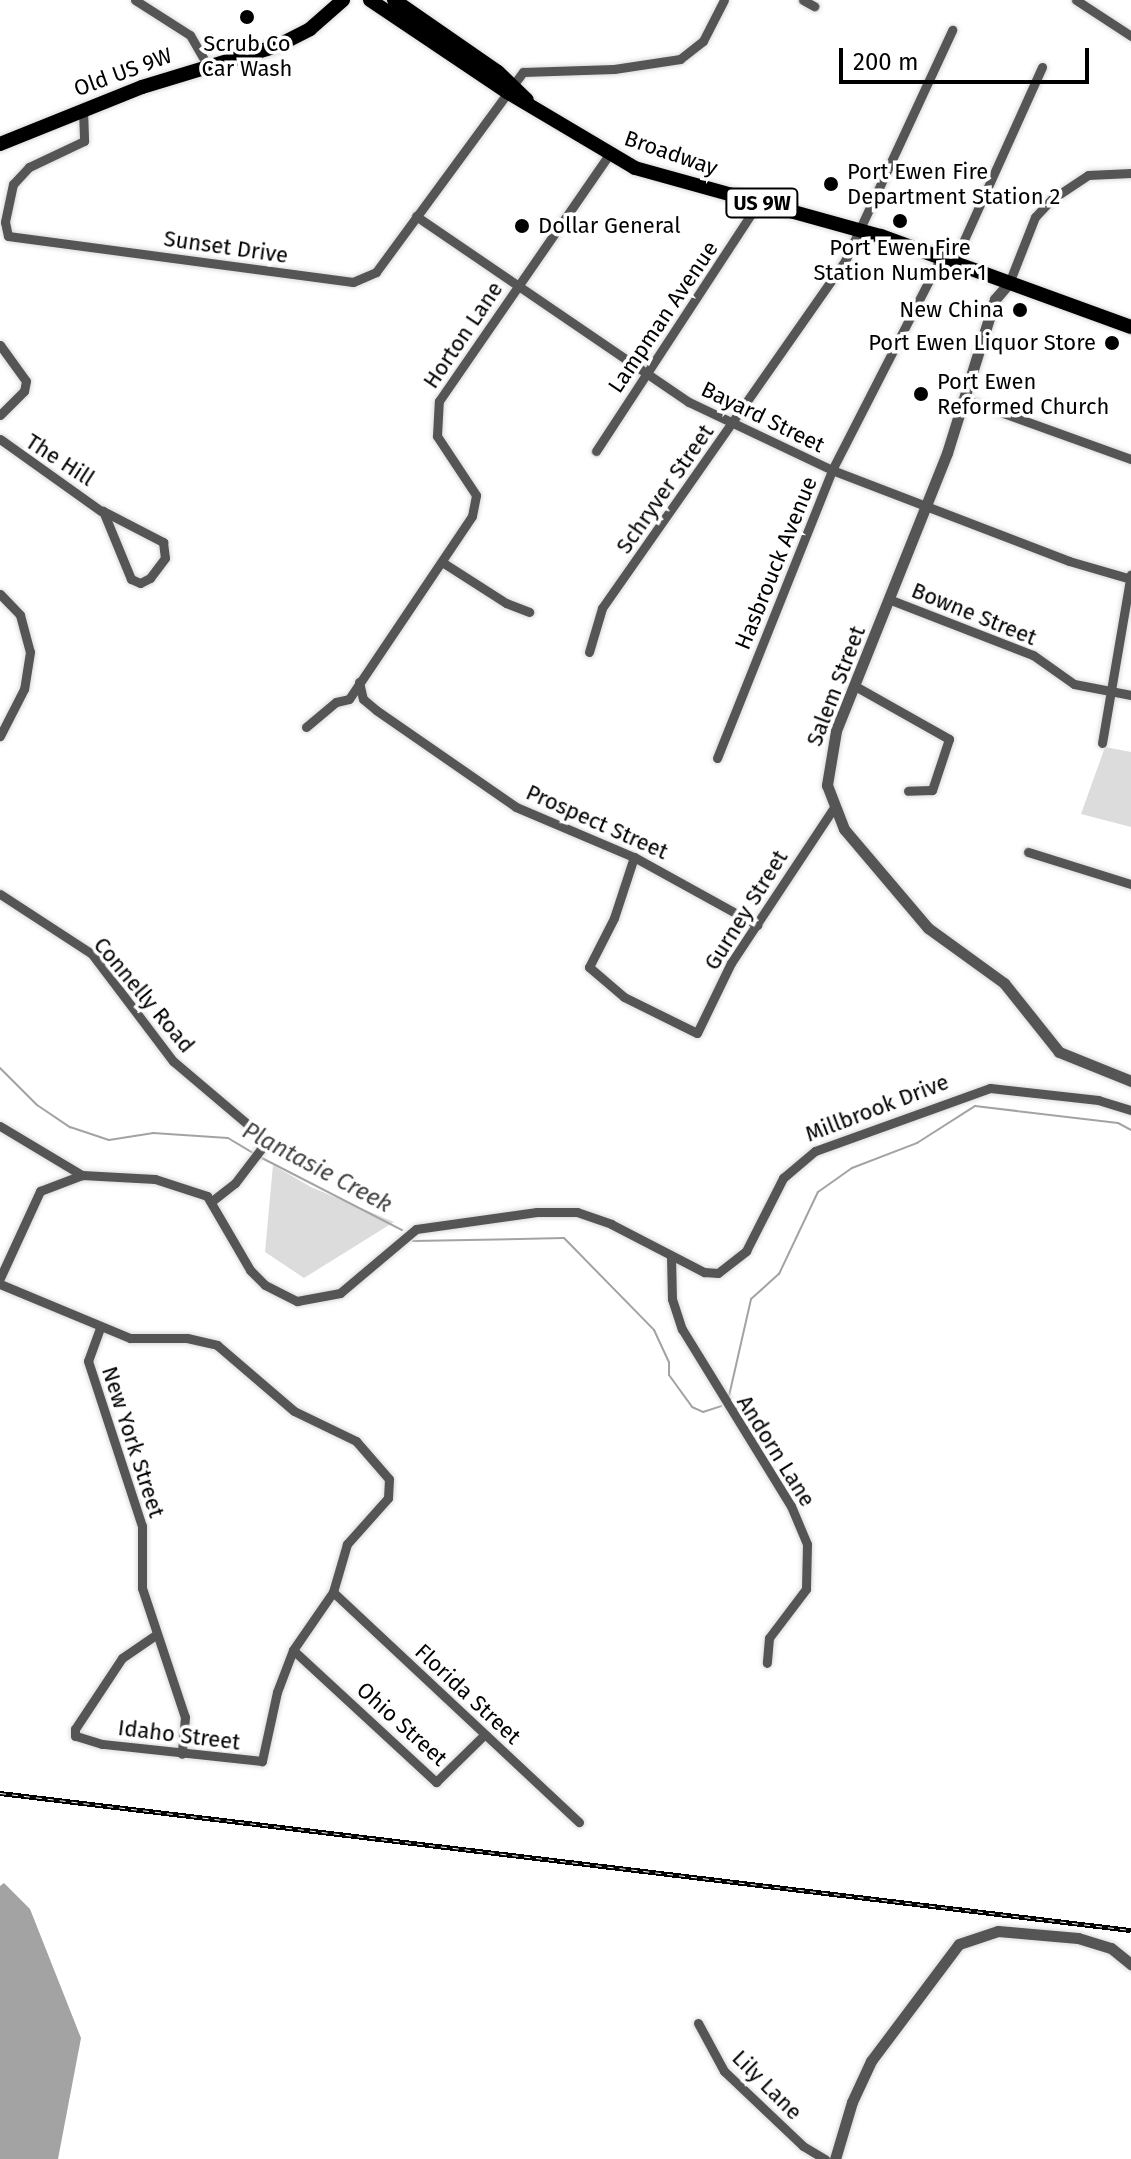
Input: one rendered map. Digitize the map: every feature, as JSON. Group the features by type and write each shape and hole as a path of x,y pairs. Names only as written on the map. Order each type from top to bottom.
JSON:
{"highway":[{"name":"Old US 9W","path":"0,144 83,109 300,35 343,0"},
{"name":"Broadway","path":"370,0 510,88"},
{"name":"Broadway","path":"394,0 510,88 609,155 663,177 860,230 1131,327"}],"street":[{"path":"135,0 190,35 208,66"},
{"path":"510,88 531,69 614,69 680,59 703,41 724,0"},
{"path":"803,0 814,6"},
{"path":"1077,0 1131,36"},
{"name":"Schryver Street","path":"589,652 602,608 825,295 860,230 952,30"},
{"name":"Hasbrouck Avenue","path":"717,758 832,470 947,260 1042,67"},
{"name":"Sunset Drive","path":"83,109 84,141 29,167 13,184 5,222 8,236 353,282 376,272 510,88"},
{"name":"Horton Lane","path":"306,727 336,702 349,699 442,562 477,502 437,436 436,409 609,155"},
{"path":"1009,283 1031,225 1071,183 1098,173 1131,173"},
{"name":"Lampman Avenue","path":"596,451 759,202"},
{"name":"Bayard Street","path":"416,216 646,375 733,423 832,470 927,507 1131,577"},
{"name":"Salem Street","path":"833,809 827,763 967,400 995,299 1009,283"},
{"path":"0,345 26,381 24,391 0,415"},
{"path":"967,400 1131,459"},
{"name":"The Hill","path":"0,439 101,511 117,515 163,542 165,558 150,578 140,583 131,579 101,511"},
{"path":"442,562 506,603 529,612"},
{"path":"1102,743 1131,577"},
{"path":"0,594 20,615 30,652 24,689 0,736"},
{"name":"Bowne Street","path":"891,600 1033,655 1074,684 1131,695"},
{"name":"Prospect Street","path":"359,682 363,699 474,780 541,821 634,857 757,925"},
{"path":"855,686 949,739 932,790 908,791"},
{"path":"833,809 928,928 1004,983 1049,1044 1083,1065 1131,1081"},
{"name":"Gurney Street","path":"634,857 591,970 624,997 697,1033 731,963 833,809"},
{"path":"1028,852 1131,884"},
{"name":"Connelly Road","path":"0,894 92,954 173,1061 258,1133 261,1149 245,1170 212,1201"},
{"name":"Millbrook Drive","path":"212,1201 250,1270 265,1285 297,1301 340,1293 416,1229 537,1212 577,1212 712,1274 727,1270 756,1237 783,1178 802,1157 968,1092 1003,1088 1131,1110"},
{"path":"0,1126 82,1175"},
{"path":"0,1278 40,1191 82,1175 155,1179 186,1187 212,1201"},
{"name":"Andorn Lane","path":"671,1256 672,1299 682,1329 791,1506 807,1544 806,1589 769,1638 767,1663"},
{"path":"0,1284 130,1338 198,1338 217,1345 294,1411 356,1441 373,1456 389,1479 388,1498 347,1544 333,1592 293,1650"},
{"name":"New York Street","path":"100,1328 88,1361 142,1526 142,1588 185,1717 182,1754"},
{"name":"Florida Street","path":"333,1592 579,1822"},
{"name":"Idaho Street","path":"157,1634 122,1658 75,1729 76,1737 256,1762 267,1744 277,1692 293,1650"},
{"name":"Ohio Street","path":"293,1650 436,1782 446,1778 484,1735"},
{"path":"835,2159 866,2069 959,1944 998,1931 1078,1938 1111,1948 1131,1964"},
{"name":"Lily Lane","path":"698,2023 724,2071 803,2146 825,2159"}],"shaded area":[{"path":"1105,747 1131,752 1131,827 1081,814"},
{"path":"273,1165 311,1187 394,1222 304,1278 265,1252"},
{"path":"4,1883 30,1909 81,2038 58,2159 0,2159 0,1886"}],"waterway":[{"name":"Plantasie Creek","path":"0,1068 37,1105 70,1127 109,1140 153,1133 228,1138 253,1153"},
{"name":"Plantasie Creek","path":"729,1396 751,1299 779,1274 818,1192 852,1168 917,1143 975,1106 1118,1123 1131,1130"},
{"name":"Plantasie Creek","path":"258,1156 402,1230"},
{"name":"Plantasie Creek","path":"413,1241 564,1238 654,1330 669,1362 669,1375 692,1407 703,1412 721,1406"}],"railway":[{"path":"0,1793 1131,1930"}],"place":[{"name":"Scrub Co Car Wash","path":"247,17"},
{"name":"Port Ewen Fire Department Station 2","path":"831,184"},
{"name":"Port Ewen Fire Station Number 1","path":"900,221"},
{"name":"Dollar General","path":"522,226"},
{"name":"New China","path":"1020,310"},
{"name":"Port Ewen Liquor Store","path":"1112,343"},
{"name":"Port Ewen Reformed Church","path":"921,394"}]}
